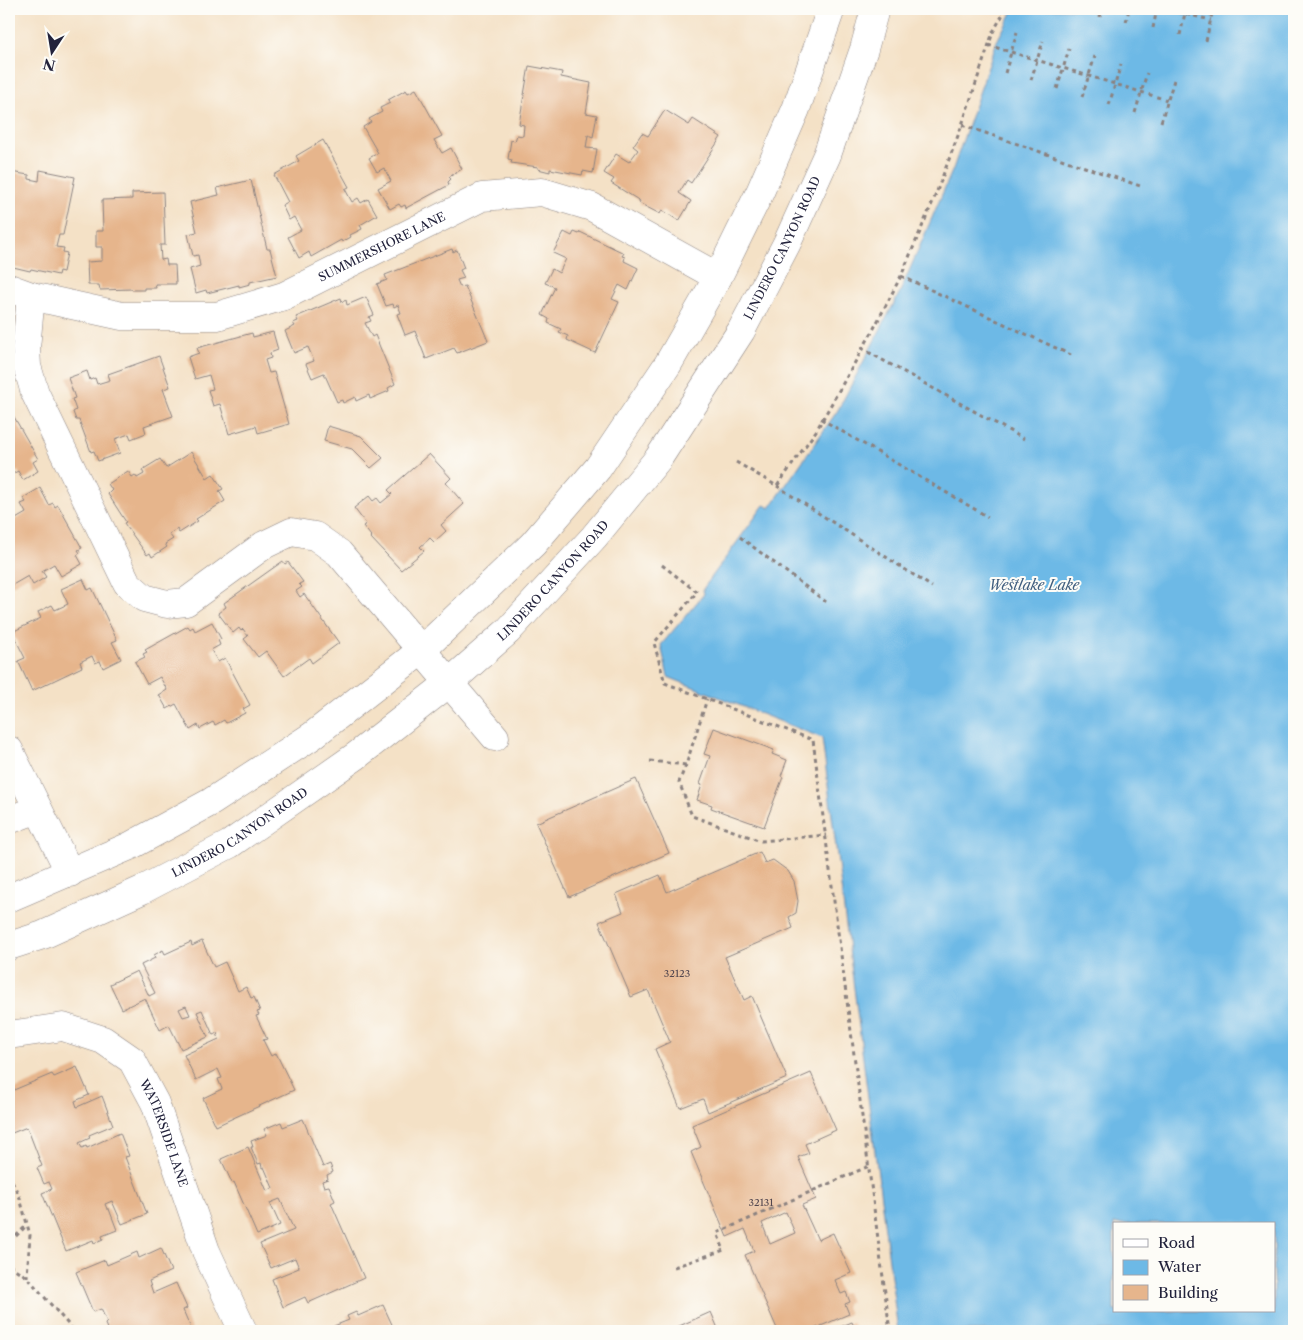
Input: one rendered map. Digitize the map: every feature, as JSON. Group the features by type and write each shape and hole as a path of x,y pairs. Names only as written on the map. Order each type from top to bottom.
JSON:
{"street":[{"path":"9,898 130,846 211,802 312,736 422,650 532,544 598,468 668,364 718,276 760,192 796,109 830,9"},
{"name":"LINDERO CANYON ROAD","path":"9,946 43,934 142,890 230,844 356,756 449,683 508,631 594,537 658,459 741,331 787,244 827,155 864,49 875,9"},
{"name":"SUMMERSHORE LANE","path":"495,737 339,553 315,536 291,532 264,545 186,602 167,604 144,598 128,583 35,392 27,366 20,292 122,316 217,316 284,296 482,197 542,192 592,207 718,276"},
{"path":"9,750 70,873"},
{"path":"9,820 38,809"},
{"name":"WATERSIDE LANE","path":"9,1035 63,1028 103,1040 132,1060 156,1103 206,1251 243,1331"}],"path":[{"path":"777,486 816,431 872,334 901,276 934,199 962,124 995,25 1006,9"},
{"path":"1100,17 1102,9"},
{"path":"1126,22 1129,9"},
{"path":"1153,28 1157,9"},
{"path":"1163,9 1211,20"},
{"path":"1180,35 1186,9"},
{"path":"1206,41 1213,9"},
{"path":"1005,73 1017,32"},
{"path":"1031,80 1043,40"},
{"path":"988,46 1168,100"},
{"path":"1057,88 1069,49"},
{"path":"1082,97 1095,56"},
{"path":"1109,105 1121,64"},
{"path":"1135,113 1147,73"},
{"path":"1161,122 1174,80"},
{"path":"962,124 1143,187"},
{"path":"901,276 1071,355"},
{"path":"861,348 1024,439"},
{"path":"821,420 988,517"},
{"path":"736,462 777,486 932,587"},
{"path":"740,537 826,602"},
{"path":"662,565 697,592 654,643 665,683 813,740 890,1331"},
{"path":"708,699 679,782 692,816 761,841 826,835"},
{"path":"650,761 686,765"},
{"path":"674,1267 724,1250 717,1233 869,1166"},
{"path":"9,1174 20,1198 30,1235 27,1277"},
{"path":"9,1240 28,1224"},
{"path":"9,1265 27,1277 74,1331"}],"water":[{"name":"Westlake Lake","path":"1014,9 1294,9 1294,1331 898,1331 822,738 668,677 661,645 704,594 703,589 764,505 770,508 838,410 900,292 953,169 997,41"}],"building":[{"path":"529,66 562,72 561,77 591,83 586,113 597,115 593,137 588,135 586,148 597,149 593,173 583,171 582,175 550,169 550,172 538,169 538,167 511,163 512,160 508,159 511,140 515,141 517,135 523,136 524,125 519,124"},
{"path":"416,89 442,136 434,140 442,153 451,148 462,169 449,177 451,179 448,182 449,185 406,208 405,205 401,207 399,204 390,209 378,188 391,181 384,168 377,172 369,158 378,153 363,127 371,122 369,119 382,112 380,108 390,103 388,100 406,90 408,93"},
{"path":"665,110 689,125 693,119 721,137 691,183 687,180 679,193 691,201 679,221 662,210 660,214 639,203 640,201 611,183 614,179 604,173 616,154 629,162 638,150 633,146 642,133 648,136"},
{"path":"323,140 349,187 345,189 352,202 358,198 361,203 368,199 377,215 360,225 362,229 350,235 351,237 342,242 341,240 311,257 309,252 299,258 288,237 301,230 294,217 289,220 282,205 288,202 274,175 299,161 296,156"},
{"path":"40,170 75,177 63,235 59,235 56,247 64,248 63,252 67,253 63,272 59,271 58,275 9,266 10,172 29,175 29,179 39,181"},
{"path":"251,180 267,249 270,249 277,276 250,282 250,284 239,287 239,285 207,293 206,290 196,293 190,269 200,266 198,255 193,256 188,234 197,232 190,202 219,195 217,188"},
{"path":"163,192 165,245 160,245 161,260 166,259 167,265 175,265 176,284 155,284 156,288 144,288 144,290 100,290 99,285 88,285 87,262 102,261 102,247 96,247 96,231 103,231 102,200 132,199 132,193"},
{"path":"564,232 572,236 574,232 579,234 580,232 624,253 622,256 625,257 624,261 638,268 628,290 619,285 612,299 619,302 595,353 567,340 568,336 559,332 561,329 548,323 549,319 542,315 555,287 545,283 552,269 559,273 566,259 553,253"},
{"path":"452,249 453,252 457,250 464,268 460,270 464,278 457,280 460,287 465,286 488,341 457,353 454,348 426,359 415,331 405,335 397,314 401,313 398,305 394,307 393,304 386,306 377,284 387,280 385,275"},
{"path":"366,297 374,315 369,317 371,321 365,323 372,337 375,335 395,384 388,388 389,391 370,399 369,395 356,401 355,397 343,403 342,400 337,402 324,373 312,378 306,364 314,361 308,347 294,353 285,331 295,326 293,323 298,321 296,317 341,298 342,302 346,300 347,305"},
{"path":"273,332 278,350 270,353 271,358 265,360 269,373 274,372 289,424 258,433 256,426 229,434 220,404 213,406 208,390 213,389 209,375 195,379 188,357 199,353 197,348 252,333 253,337"},
{"path":"159,356 170,387 163,389 173,416 144,426 146,433 131,439 129,434 115,439 120,453 98,461 94,451 91,452 79,420 76,420 73,412 76,410 72,399 75,398 68,378 87,371 90,380 95,378 97,384 110,380 108,374"},
{"path":"9,408 38,459 33,462 38,471 23,480 18,471 9,476"},
{"path":"328,426 361,436 383,458 371,468 352,449 324,441"},
{"path":"191,452 207,478 213,474 223,489 219,491 225,501 196,519 198,521 179,533 177,529 169,534 173,539 165,544 167,547 152,557 150,553 147,555 124,523 126,522 108,494 112,490 108,484 128,471 132,477 135,475 137,478 144,474 142,470 160,459 166,468"},
{"path":"429,454 451,478 446,483 464,504 441,525 446,531 434,542 430,538 420,547 424,551 401,570 370,537 363,526 366,524 354,508 369,496 373,501 377,498 381,503 392,494 388,490"},
{"path":"40,488 49,505 53,503 55,507 58,505 82,548 78,550 80,553 77,555 82,564 61,576 54,564 42,571 46,577 33,585 28,576 9,587 9,512 14,520 26,513 21,504 26,502 23,498"},
{"path":"283,561 285,564 288,562 303,582 299,584 302,587 296,591 300,597 304,594 339,643 312,663 309,658 284,676 266,651 258,657 244,639 248,636 243,629 241,631 239,628 233,633 218,613 226,607 224,603"},
{"path":"83,579 88,590 92,588 117,640 112,642 121,659 103,668 100,661 95,663 92,656 80,662 82,667 32,691 18,661 25,658 12,632 41,618 38,612 52,605 55,610 68,604 61,589"},
{"path":"212,622 221,639 218,640 220,645 211,650 218,662 225,658 250,705 243,709 245,713 226,723 224,720 215,725 213,722 200,729 198,725 190,730 176,704 167,709 159,695 167,690 160,677 147,684 135,662 145,657 143,654 147,652 145,650 188,626 190,629 193,627 195,631"},
{"path":"714,728 774,750 772,754 787,760 781,776 783,777 764,827 711,808 712,805 697,800 702,785 700,784 710,756 704,754"},
{"path":"636,779 669,853 569,897 536,823"},
{"path":"760,852 765,863 773,860 788,871 794,881 798,901 796,913 789,917 793,928 725,957 744,1000 752,996 787,1078 708,1112 703,1099 680,1108 655,1049 670,1042 648,990 631,997 599,922 623,912 616,894 660,875 667,892"},
{"path":"202,941 214,967 225,962 238,991 246,987 251,998 254,997 260,1011 257,1012 259,1015 256,1016 267,1039 263,1040 271,1056 276,1053 294,1090 216,1126 203,1098 222,1089 218,1079 222,1078 218,1069 196,1080 184,1055 219,1039 217,1033 213,1035 202,1010 197,1012 208,1037 181,1049 169,1025 160,1030 145,998 122,1009 110,984 137,971 149,996 155,993 141,965 155,958 154,955 163,950 165,954 191,942 192,946","holes":["186,1006 190,1015 183,1017 179,1009"]},
{"path":"77,1067 89,1095 75,1101 77,1107 102,1096 113,1125 89,1135 90,1138 79,1143 82,1148 86,1146 87,1148 120,1133 129,1156 125,1157 147,1214 122,1224 112,1201 105,1204 107,1209 109,1209 117,1230 102,1236 103,1239 94,1243 93,1240 66,1251 42,1193 52,1189 49,1182 44,1184 37,1168 42,1166 27,1127 12,1133 9,1127 9,1092 52,1074 54,1077"},
{"path":"811,1073 836,1130 805,1144 809,1153 798,1157 816,1199 802,1205 818,1240 833,1233 851,1273 835,1280 841,1294 846,1292 850,1302 845,1304 849,1314 809,1331 778,1331 745,1255 754,1251 745,1229 727,1237 691,1152 701,1147 692,1125","holes":["786,1212 795,1233 770,1244 762,1223"]},
{"path":"303,1119 323,1167 330,1164 333,1172 327,1175 328,1179 322,1181 324,1187 329,1186 335,1201 331,1203 364,1278 308,1303 305,1297 283,1307 272,1279 299,1268 295,1258 271,1268 260,1244 294,1230 280,1199 270,1203 280,1225 257,1235 234,1182 232,1183 221,1159 248,1147 267,1191 273,1188 264,1167 262,1168 261,1163 258,1164 251,1147 253,1147 251,1141 267,1135 264,1129 281,1122 283,1127"},
{"path":"161,1248 171,1271 149,1281 153,1293 176,1283 187,1308 183,1310 192,1331 108,1331 105,1324 107,1322 101,1309 93,1312 76,1272 105,1260 107,1265 137,1252 139,1258"},
{"path":"383,1305 395,1331 336,1331 334,1326 349,1320 347,1316 356,1312 358,1316"},
{"path":"711,1312 719,1331 668,1331"},
{"path":"852,1322 856,1331 830,1331"}]}
